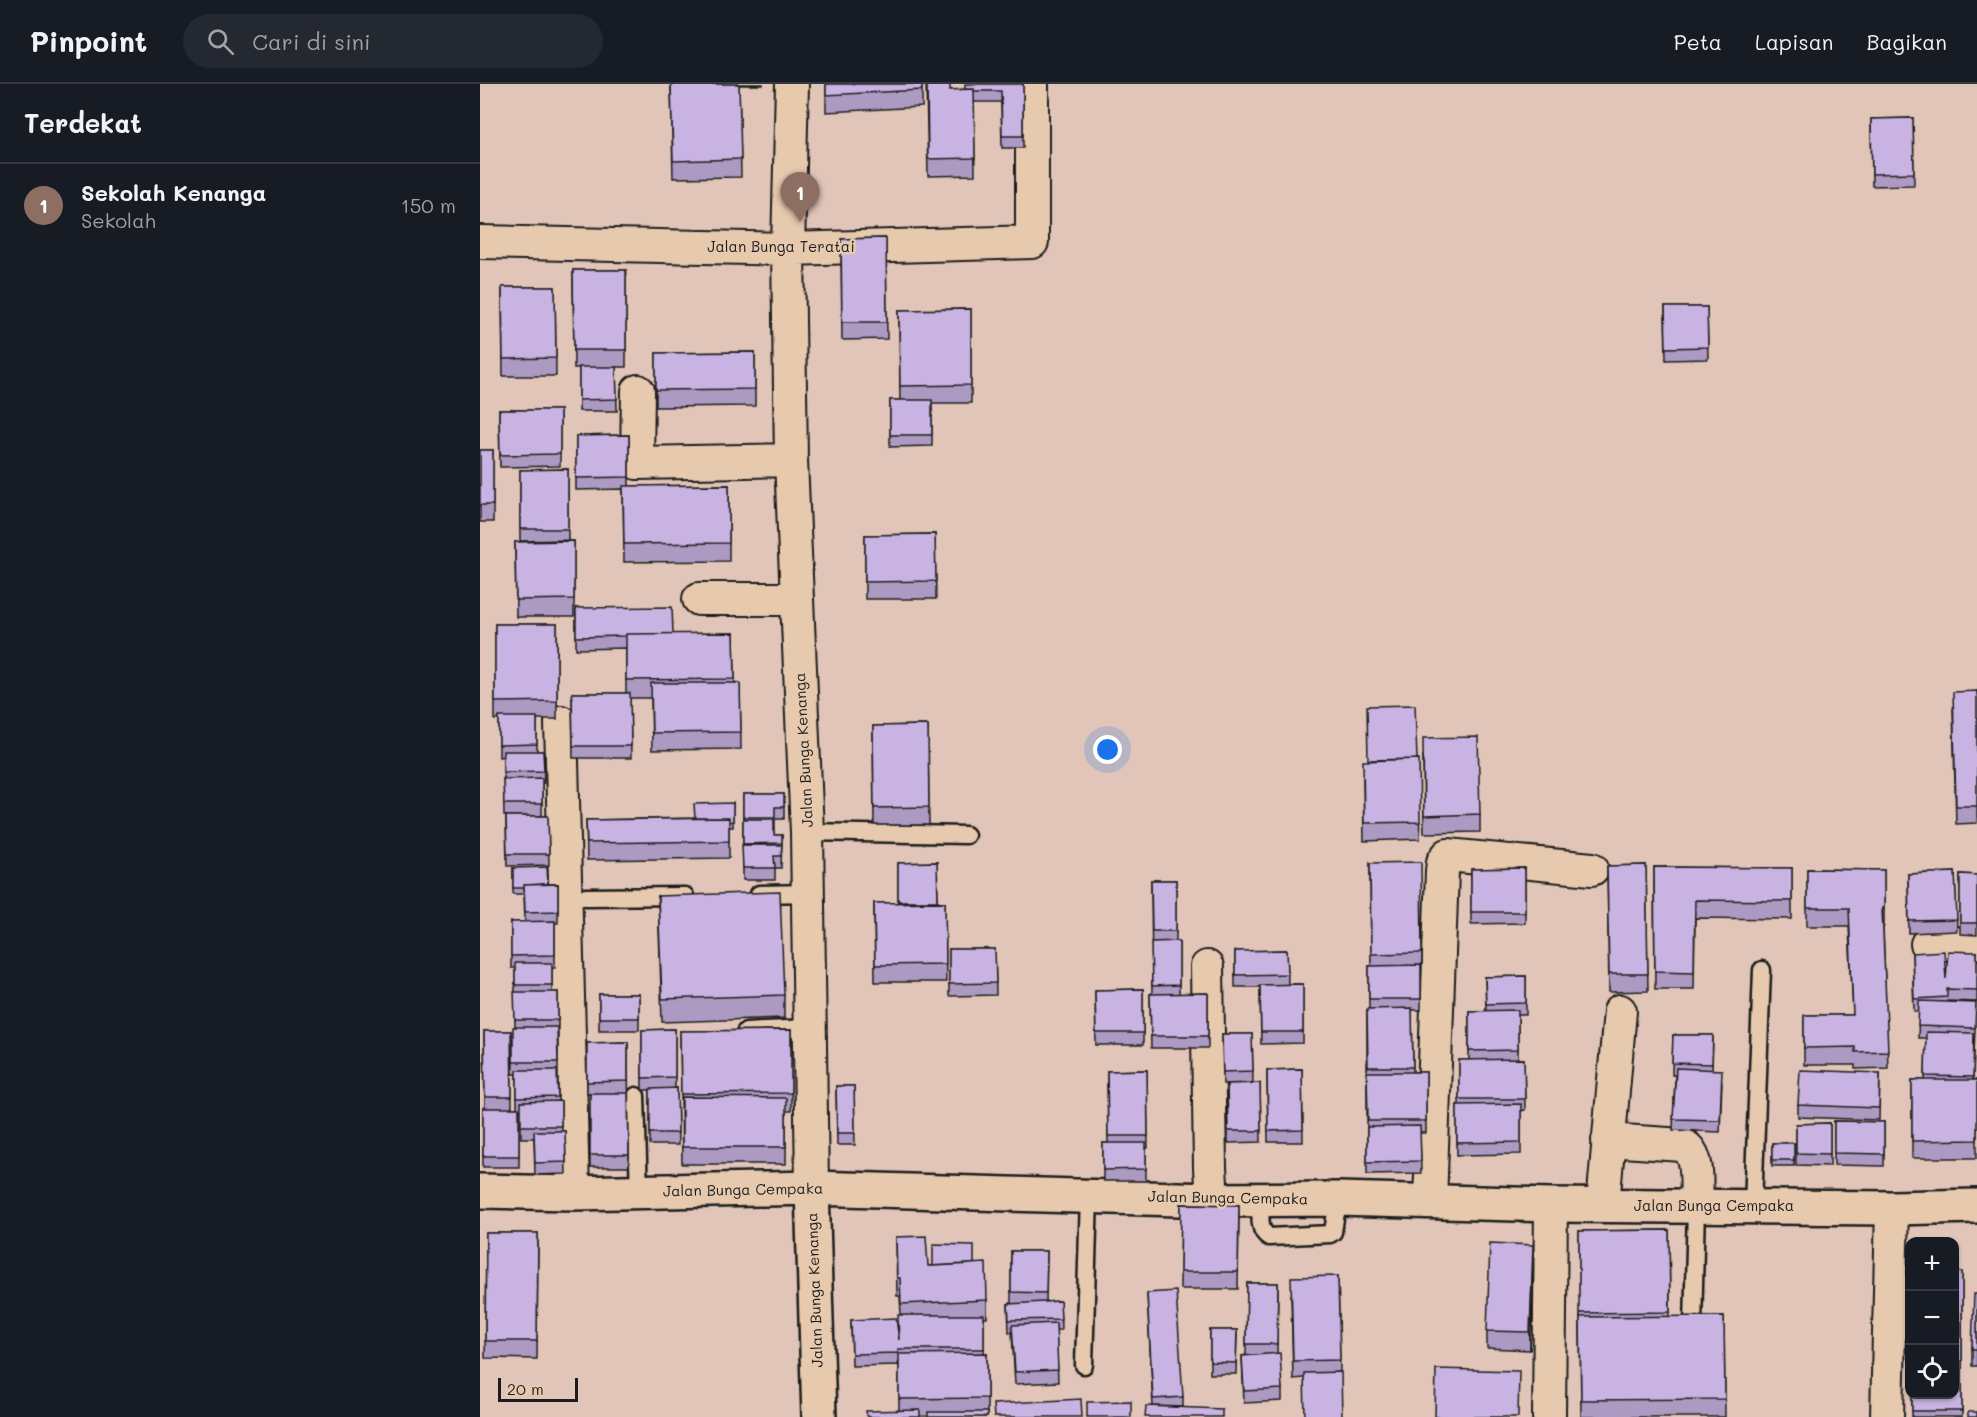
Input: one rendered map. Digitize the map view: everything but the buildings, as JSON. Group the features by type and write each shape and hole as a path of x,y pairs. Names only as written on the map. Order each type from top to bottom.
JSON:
{"street":[{"name":"Jalan Bunga Kenanga","path":"792,84 788,249 791,460 809,893 812,1188 819,1417"},
{"name":"Jalan Bunga Teratai","path":"480,242 788,249 1032,242 1032,84"},
{"path":"638,391 637,463 791,460"},
{"path":"699,599 797,599"},
{"path":"561,722 573,1193"},
{"path":"1430,1202 1442,871 1445,858 1448,855 1592,869"},
{"path":"1927,944 1977,943"},
{"path":"1207,967 1212,1200"},
{"path":"1603,1205 1620,1011"},
{"path":"1608,1140 1683,1145 1689,1148 1696,1172 1696,1206"},
{"name":"Jalan Bunga Cempaka","path":"480,1191 573,1193 812,1188 1212,1200 1338,1199 1551,1205 1892,1208 1977,1206"},
{"path":"1549,1417 1551,1205"},
{"path":"1887,1417 1892,1208"}],"lane":[{"path":"807,832 966,835"},
{"path":"738,895 809,893"},
{"path":"586,897 703,896"},
{"path":"1753,1206 1762,970"},
{"path":"727,1032 810,1028"},
{"path":"636,1096 639,1192"},
{"path":"1084,1365 1089,1195"},
{"path":"1693,1326 1696,1206"}],"place":[{"name":"Sekolah Kenanga","path":"800,222"}]}
